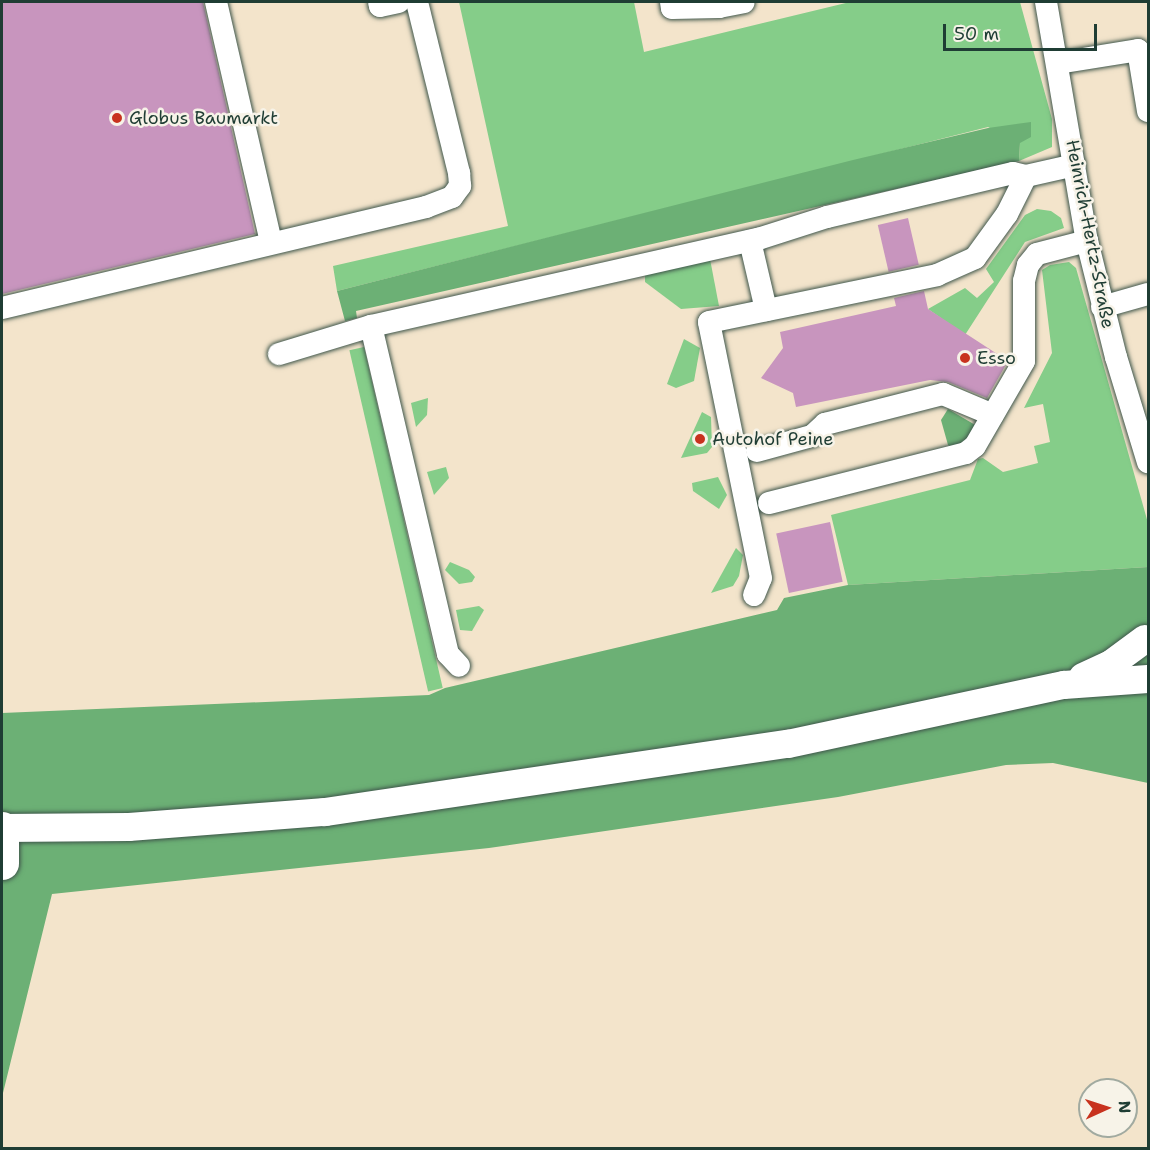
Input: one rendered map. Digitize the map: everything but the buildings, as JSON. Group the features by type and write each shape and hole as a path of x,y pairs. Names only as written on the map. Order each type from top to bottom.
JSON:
{"highway":[{"path":"2,828 2,863"}],"main road":[{"path":"1064,685 1112,664 1147,640"},
{"path":"2,828 129,827 325,812 777,746 1064,685 1149,679"}],"street":[{"path":"216,2 271,243"},
{"path":"379,2 380,6 399,2"},
{"path":"2,308 426,207 452,197 460,186 454,145 417,2"},
{"path":"670,2 672,8 719,7 744,2"},
{"name":"Heinrich-Hertz-Straße","path":"1046,2 1087,241 1102,307 1149,462"},
{"path":"1058,63 1138,50 1149,111"},
{"path":"279,354 371,326 750,241 827,217 1002,176 1026,176 1075,165"},
{"path":"754,595 761,578 709,322 937,275 975,258 1007,214 1026,176"},
{"path":"750,241 766,310"},
{"path":"769,503 966,453 993,415 1024,361 1024,281 1028,265 1037,254 1087,241"},
{"path":"1102,307 1149,294"},
{"path":"371,326 448,654 459,666"},
{"path":"757,451 812,436 825,423 943,394 993,415"}],"green space":[{"path":"459,2 634,2 644,52 850,2 1020,2 1052,119 1052,147 1019,161 1020,143 988,127 337,291 333,266 508,226"},
{"path":"1031,122 1031,137 1020,143 1019,161 356,311 357,318 345,321 337,291 853,160 988,128"},
{"path":"1037,209 1051,211 1061,218 1064,228 1025,242 965,335 928,309 965,288 977,298 994,282 986,269 1025,215"},
{"path":"710,259 719,306 681,309 645,282 645,273"},
{"path":"1069,262 1076,268 1148,523 1148,567 848,585 831,515 970,480 978,459 983,458 1003,472 1038,463 1034,446 1050,442 1043,404 1024,408 1052,353 1042,270 1050,265"},
{"path":"684,339 700,348 694,381 676,388 667,384"},
{"path":"364,347 443,688 428,691 349,350"},
{"path":"428,398 427,415 416,427 411,403"},
{"path":"948,409 977,426 960,452 948,445 941,420"},
{"path":"702,412 711,417 712,447 707,453 681,458"},
{"path":"446,467 449,478 434,495 427,472"},
{"path":"718,477 727,495 719,509 693,491 692,483"},
{"path":"736,548 743,555 739,576 733,586 711,593"},
{"path":"450,562 469,570 475,577 472,582 459,584 445,570"},
{"path":"1148,567 1148,783 1053,763 1006,765 838,797 489,848 52,894 2,1097 2,713 429,695 445,688 777,610 784,598 848,585"},
{"path":"479,606 484,610 472,631 460,630 456,610"}],"place":[{"name":"Globus Baumarkt","path":"117,118"},
{"name":"Esso","path":"965,358"},
{"name":"Autohof Peine","path":"700,439"}]}
